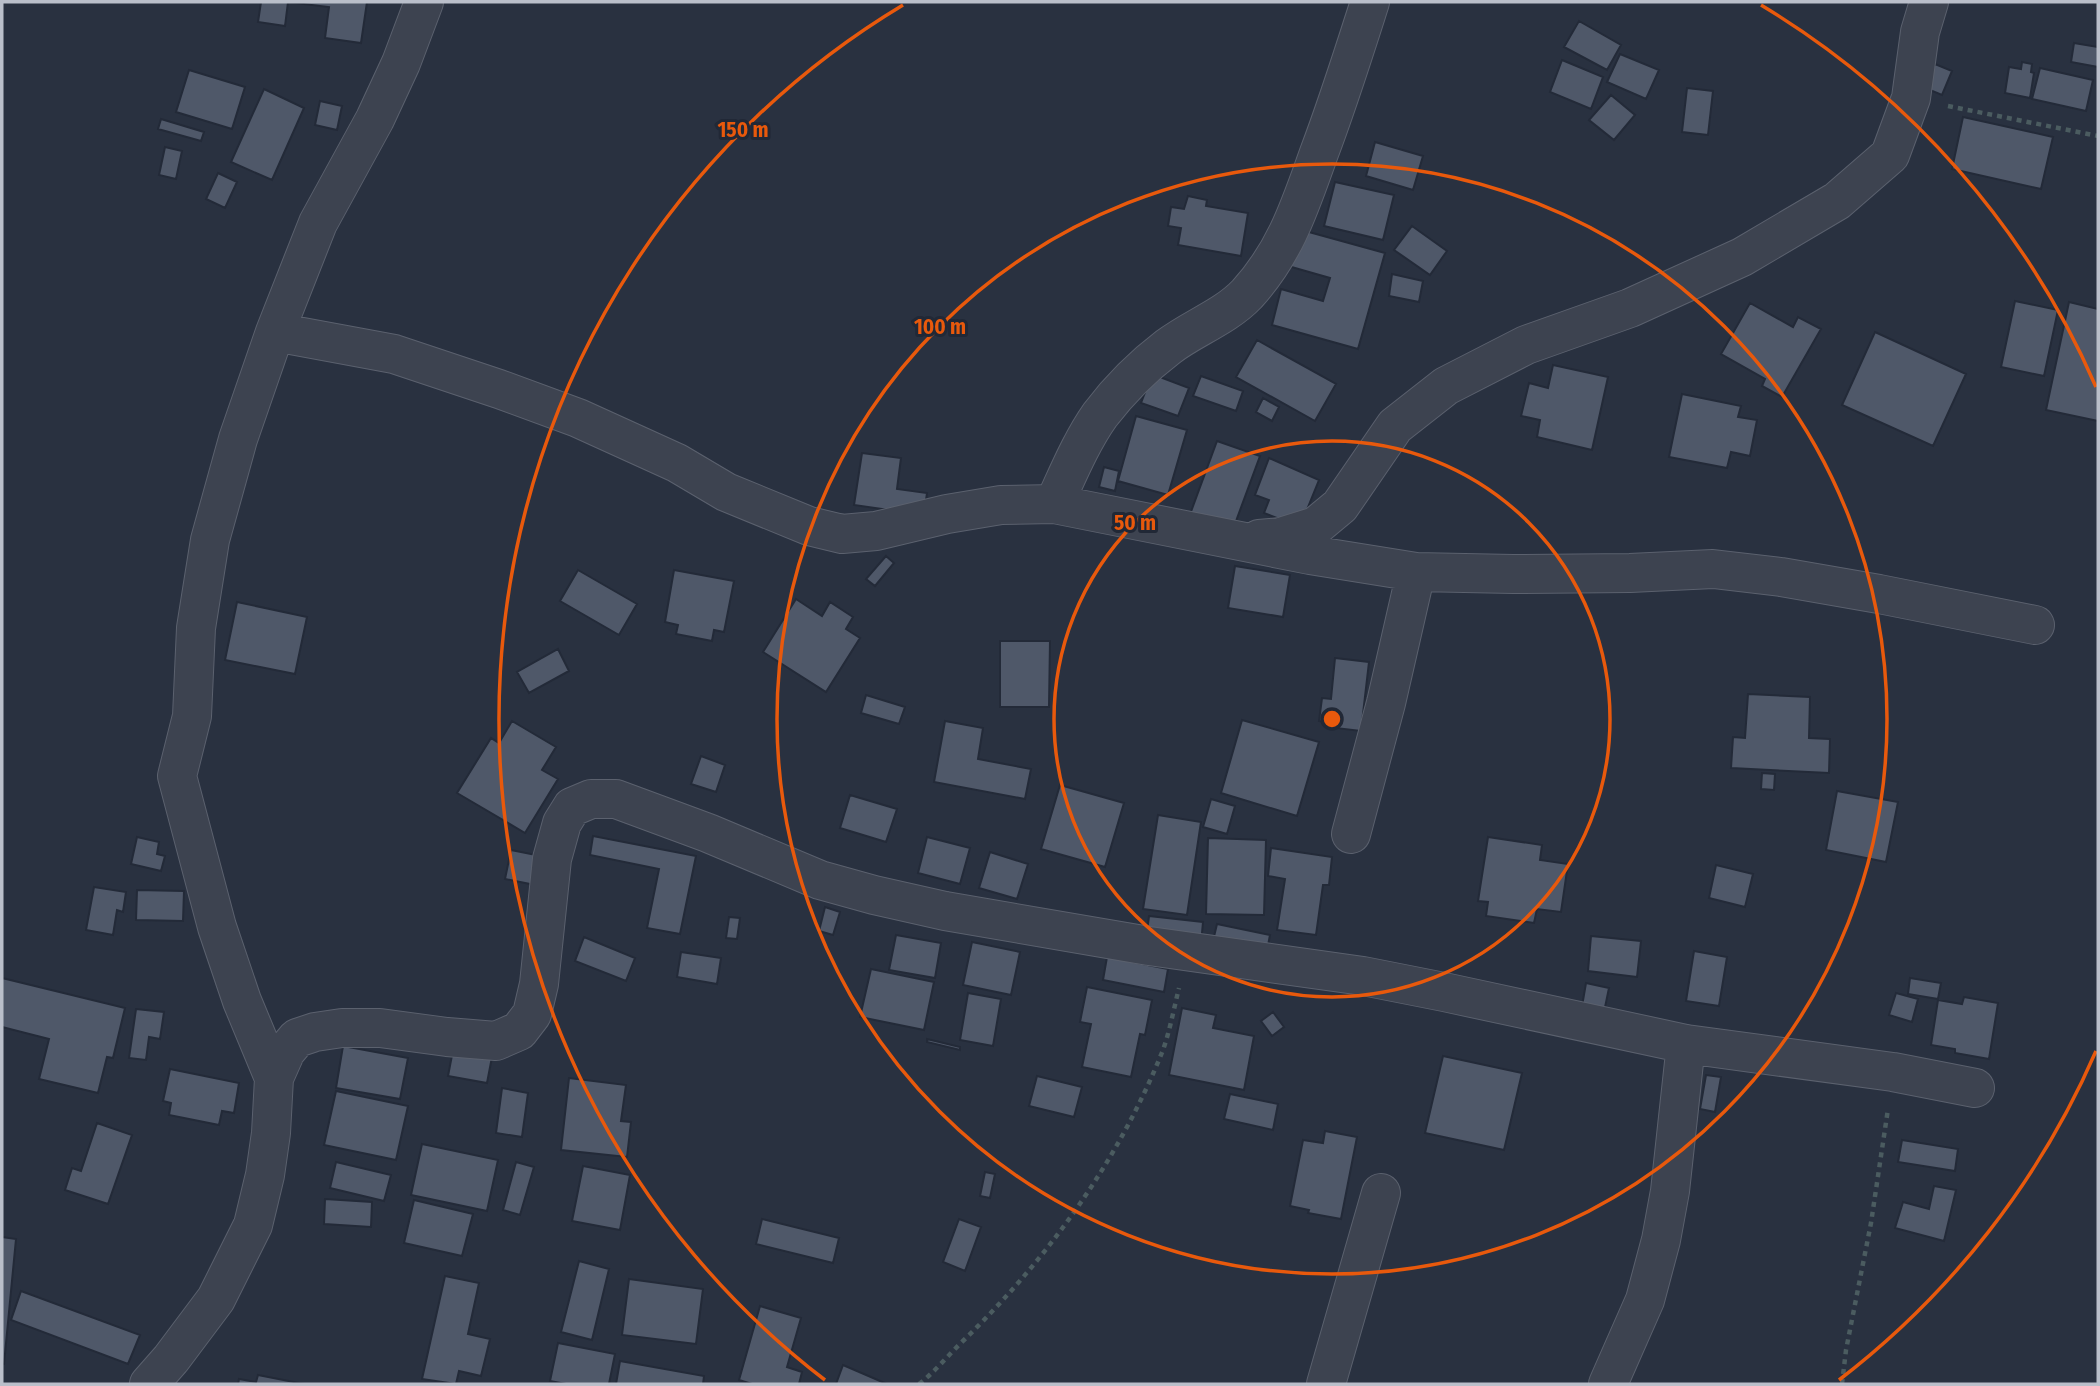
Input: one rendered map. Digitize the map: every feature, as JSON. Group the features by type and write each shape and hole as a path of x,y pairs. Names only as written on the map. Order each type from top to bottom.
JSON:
{"street":[{"path":"274,1078 242,1001 217,927 177,776 192,716 196,628 210,540 237,439 275,332 318,223 375,120 401,63 424,2"},
{"path":"1054,504 1085,439 1100,415 1119,393 1145,366 1170,346 1218,317 1245,296 1284,245 1338,102 1370,2"},
{"path":"1236,540 1281,537 1317,526 1340,506 1395,426 1446,386 1525,345 1630,308 1742,257 1837,201 1891,155 1911,98 1920,32 1929,2"},
{"path":"275,332 394,355 510,393 603,429 677,463 726,492 808,526 842,534 876,531 947,514 1001,505 1054,504 1416,572 1630,573 1713,569 1781,577 1879,594 2035,625"},
{"path":"1351,834 1386,703 1416,572"},
{"path":"149,1384 216,1299 253,1225 267,1165 274,1078 286,1051 297,1038 342,1028 380,1028 496,1041 519,1031 532,1014 538,984 552,859 562,823 572,807 591,799 615,799 708,833 820,880 944,911 1189,952 1363,976 1686,1044 1893,1072 1975,1088"},
{"path":"1608,1384 1645,1300 1661,1240 1670,1191 1686,1044"},
{"path":"1326,1384 1381,1193"}],"path":[{"path":"1911,98 2098,136"},
{"path":"919,1384 1005,1300 1068,1223 1108,1162 1134,1113 1163,1048 1189,952"},
{"path":"1842,1384 1875,1199 1893,1072"}],"building":[{"path":"261,2 288,2 285,26 258,22"},
{"path":"288,2 367,2 361,43 325,38 329,7"},
{"path":"1579,21 1621,45 1607,70 1564,47"},
{"path":"2074,43 2098,47 2098,67 2071,62"},
{"path":"1620,54 1659,70 1646,99 1607,82"},
{"path":"1562,60 1603,77 1591,109 1550,92"},
{"path":"2022,62 2032,64 2031,72 2034,73 2030,98 2005,93 2009,67 2021,69"},
{"path":"1935,64 1952,71 1942,95 1925,88"},
{"path":"2040,68 2093,80 2086,111 2032,99"},
{"path":"189,70 245,87 232,129 176,112"},
{"path":"1687,88 1713,91 1708,135 1682,132"},
{"path":"264,89 304,108 272,180 231,162"},
{"path":"1611,95 1635,115 1614,140 1589,120"},
{"path":"320,101 342,106 337,130 315,125"},
{"path":"1963,117 2053,137 2041,189 1952,169"},
{"path":"161,119 204,132 201,141 158,129"},
{"path":"1375,142 1423,156 1413,190 1366,176"},
{"path":"165,147 182,151 176,179 159,175"},
{"path":"218,173 237,182 225,208 206,199"},
{"path":"1335,182 1394,195 1383,240 1324,226"},
{"path":"1188,196 1207,200 1206,206 1248,213 1241,256 1178,245 1181,228 1168,226 1171,207 1184,209"},
{"path":"1412,226 1447,251 1430,275 1394,250"},
{"path":"1298,229 1385,253 1358,349 1272,325 1281,289 1323,301 1330,278 1288,266"},
{"path":"1392,274 1423,281 1419,302 1389,296"},
{"path":"2015,301 2058,310 2044,376 2001,367"},
{"path":"2069,302 2098,309 2098,421 2046,410"},
{"path":"1750,303 1793,327 1798,317 1821,329 1782,397 1762,386 1765,379 1721,354"},
{"path":"1875,332 1966,374 1933,446 1842,405"},
{"path":"1257,340 1336,384 1315,421 1236,377"},
{"path":"1553,365 1608,377 1592,450 1537,437 1540,420 1521,416 1529,383 1548,388"},
{"path":"1152,374 1189,388 1178,416 1141,403"},
{"path":"1201,376 1243,391 1236,411 1193,396"},
{"path":"1682,394 1741,406 1738,417 1757,420 1750,456 1731,452 1727,468 1669,457"},
{"path":"1263,398 1279,407 1272,421 1256,412"},
{"path":"1136,416 1187,430 1168,495 1118,481"},
{"path":"1217,441 1260,456 1232,532 1189,517"},
{"path":"862,453 901,458 897,489 927,493 924,515 854,505"},
{"path":"1269,458 1319,480 1300,527 1264,513 1269,500 1255,495"},
{"path":"1104,467 1119,471 1115,491 1099,487"},
{"path":"886,556 894,563 875,586 866,579"},
{"path":"1235,566 1290,575 1283,617 1228,608"},
{"path":"578,570 637,604 619,635 560,601"},
{"path":"674,570 734,581 724,632 714,630 712,641 676,634 678,625 665,622"},
{"path":"796,599 822,616 830,602 853,617 846,629 860,638 826,692 763,652"},
{"path":"237,602 307,617 295,674 225,660"},
{"path":"1000,641 1050,641 1049,707 1000,707"},
{"path":"558,649 569,671 529,693 517,672"},
{"path":"1335,658 1369,662 1361,731 1327,727 1328,723 1319,721 1322,698 1331,699"},
{"path":"1748,694 1810,697 1809,738 1830,739 1829,773 1731,768 1733,737 1745,738"},
{"path":"866,695 905,707 899,724 861,713"},
{"path":"1242,720 1319,742 1297,816 1221,793"},
{"path":"512,721 556,747 542,770 558,779 525,833 457,793 491,738 499,743"},
{"path":"945,721 983,728 978,759 1031,769 1025,799 934,782"},
{"path":"701,756 725,765 716,792 691,784"},
{"path":"1762,773 1775,774 1774,790 1761,789"},
{"path":"1060,785 1124,803 1105,867 1041,849"},
{"path":"1837,791 1898,802 1886,862 1826,850"},
{"path":"850,795 897,809 886,842 840,828"},
{"path":"1211,799 1235,806 1227,834 1203,827"},
{"path":"1158,815 1201,822 1187,915 1143,909"},
{"path":"593,836 696,856 680,934 647,928 659,869 590,855"},
{"path":"137,837 159,842 157,854 165,856 161,871 131,864"},
{"path":"927,837 970,848 960,884 918,873"},
{"path":"1488,837 1542,845 1540,860 1568,864 1561,912 1537,909 1534,923 1486,916 1488,902 1478,901"},
{"path":"1208,838 1266,840 1264,915 1206,914"},
{"path":"1271,848 1332,857 1329,885 1323,885 1316,935 1277,930 1285,879 1268,876"},
{"path":"511,850 541,856 535,885 505,879"},
{"path":"990,852 1028,864 1017,899 979,888"},
{"path":"1716,865 1753,874 1745,907 1709,898"},
{"path":"94,887 126,892 123,912 117,910 113,935 86,930"},
{"path":"137,890 184,891 183,921 136,920"},
{"path":"825,907 840,912 833,935 819,931"},
{"path":"1149,916 1203,922 1201,944 1146,939"},
{"path":"729,917 740,918 737,939 726,938"},
{"path":"1217,924 1270,935 1266,956 1212,945"},
{"path":"896,935 941,943 935,978 889,970"},
{"path":"1591,936 1641,941 1637,977 1588,971"},
{"path":"584,937 635,958 626,981 575,961"},
{"path":"972,942 1020,952 1011,995 963,985"},
{"path":"1694,951 1727,957 1719,1006 1686,1001"},
{"path":"681,952 721,958 717,984 677,977"},
{"path":"1107,957 1168,969 1164,992 1103,980"},
{"path":"871,969 934,982 924,1030 860,1017"},
{"path":"2,978 125,1008 113,1058 107,1057 98,1093 39,1079 49,1039 2,1027"},
{"path":"1910,978 1941,983 1938,999 1908,994"},
{"path":"1586,983 1609,988 1603,1017 1581,1012"},
{"path":"1087,987 1152,1000 1145,1035 1140,1034 1131,1077 1082,1067 1091,1024 1080,1022"},
{"path":"968,993 1001,999 993,1046 960,1040"},
{"path":"1896,993 1918,999 1912,1022 1889,1015"},
{"path":"1964,997 1998,1003 1989,1059 1955,1053 1955,1049 1931,1045 1938,1000 1962,1004"},
{"path":"1182,1008 1216,1015 1213,1028 1254,1036 1244,1090 1169,1075"},
{"path":"136,1009 164,1012 160,1039 149,1037 146,1060 129,1058"},
{"path":"1273,1012 1284,1027 1272,1036 1261,1021"},
{"path":"927,1039 960,1047 960,1050 927,1042"},
{"path":"343,1046 408,1058 400,1099 336,1088"},
{"path":"453,1050 492,1057 487,1083 448,1076"},
{"path":"1443,1056 1522,1073 1504,1150 1425,1133"},
{"path":"170,1069 239,1083 234,1113 222,1111 219,1125 169,1115 171,1103 163,1101"},
{"path":"1706,1075 1721,1077 1715,1112 1700,1109"},
{"path":"1037,1076 1082,1087 1074,1117 1029,1106"},
{"path":"569,1078 626,1085 621,1121 631,1122 627,1157 561,1150"},
{"path":"502,1088 528,1093 522,1137 496,1133"},
{"path":"336,1091 408,1106 396,1160 324,1145"},
{"path":"1230,1094 1278,1104 1273,1130 1224,1119"},
{"path":"97,1123 132,1135 108,1204 65,1190 72,1168 81,1171"},
{"path":"1325,1131 1357,1137 1341,1219 1308,1213 1309,1210 1290,1206 1303,1140 1323,1143"},
{"path":"1902,1140 1958,1149 1955,1171 1898,1162"},
{"path":"422,1144 498,1160 487,1211 411,1195"},
{"path":"336,1162 391,1175 384,1201 330,1188"},
{"path":"516,1162 534,1167 520,1215 503,1210"},
{"path":"583,1166 630,1175 620,1230 572,1221"},
{"path":"985,1172 995,1174 990,1198 980,1196"},
{"path":"1934,1186 1956,1190 1944,1241 1895,1228 1903,1202 1929,1209"},
{"path":"325,1199 372,1202 371,1227 324,1224"},
{"path":"414,1200 473,1214 462,1256 404,1243"},
{"path":"762,1219 839,1238 833,1263 756,1244"},
{"path":"959,1219 981,1227 965,1271 943,1262"},
{"path":"2,1237 16,1239 4,1364 2,1364"},
{"path":"579,1261 609,1269 592,1340 561,1332"},
{"path":"445,1276 479,1283 468,1334 490,1339 481,1376 459,1371 456,1384 422,1379"},
{"path":"629,1279 703,1289 696,1344 622,1335"},
{"path":"21,1291 140,1335 128,1364 11,1320"},
{"path":"760,1306 801,1318 787,1367 802,1372 799,1384 752,1384 739,1380"},
{"path":"558,1343 615,1354 609,1384 566,1384 550,1381"},
{"path":"620,1361 704,1376 703,1384 616,1384"},
{"path":"843,1365 887,1384 836,1384"},
{"path":"258,1375 304,1384 238,1384 239,1379 256,1382"}]}
